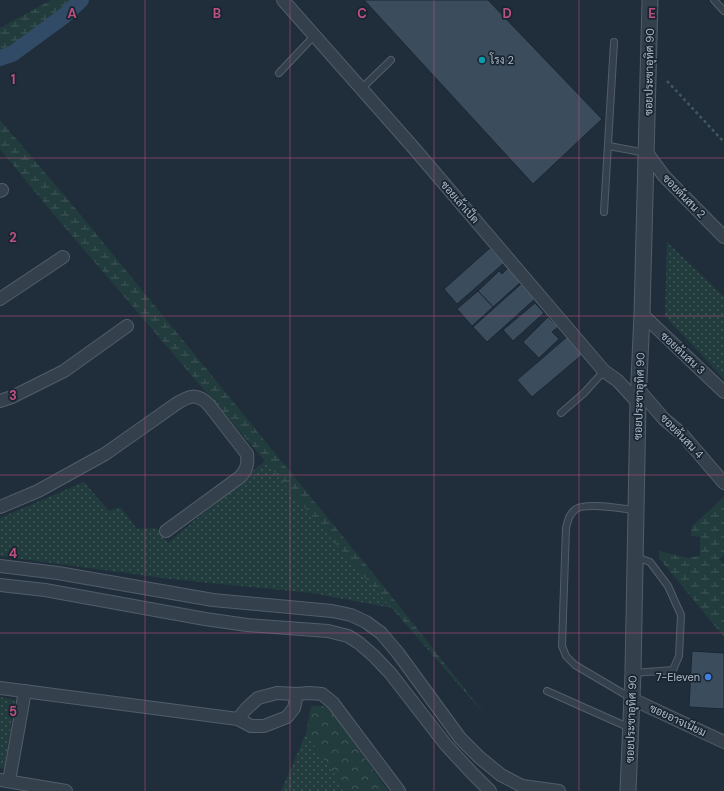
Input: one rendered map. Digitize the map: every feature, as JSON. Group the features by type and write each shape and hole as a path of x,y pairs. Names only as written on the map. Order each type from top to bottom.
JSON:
{"street":[{"name":"ซอยเล้าเป็ด","path":"283,0 360,89 412,146 604,371 638,396"},
{"name":"ซอยประชาอุทิศ 90","path":"628,791 633,673 638,396 647,153 650,0"},
{"name":"ซอยต้นสน 2","path":"647,153 664,176 724,237"},
{"path":"0,299 64,257"},
{"name":"ซอยต้นสน 3","path":"642,314 724,392"},
{"path":"0,401 12,397 64,371 127,326"},
{"path":"0,507 38,491 105,454 176,404 186,398 195,396 202,398 209,405 247,454 248,462 246,471 240,477 166,531"},
{"name":"ซอยต้นสน 4","path":"638,396 682,434 724,482"},
{"path":"0,566 58,573 213,600 332,611 351,615 366,622 381,633 398,653 460,738 479,758 501,775 522,786 559,791"},
{"path":"0,585 45,590 205,619 268,627 328,631 348,636 374,656 391,674 446,745 472,774 490,791"},
{"path":"268,627 271,605"},
{"path":"0,688 238,720 251,726 264,726 287,717 294,708 297,694"},
{"path":"25,691 4,781 66,791"},
{"path":"238,720 246,709 258,698 277,693 322,694 333,703 399,791"},
{"name":"ซอยอาจเนียม","path":"632,699 724,742"}],"lane":[{"path":"714,0 724,11"},
{"path":"279,72 314,36"},
{"path":"604,212 614,42"},
{"path":"360,89 391,60"},
{"path":"608,146 647,153"},
{"path":"561,413 604,371"},
{"path":"632,699 575,665 566,656 562,646 562,638 566,528 569,517 577,508 593,506 637,510"},
{"path":"633,673 673,670 679,656 681,614 668,586 650,562 636,557"},
{"path":"547,691 631,728"}],"path":[{"path":"667,81 724,142"}],"green space":[{"path":"51,0 70,0 34,33 0,51 0,28"},
{"path":"0,120 75,208 385,588 487,717 360,572 50,210 0,149"},
{"path":"667,242 724,297 724,379 665,316"},
{"path":"265,461 392,608 312,593 171,579 0,556 0,518 84,482 109,511 120,507 137,529 156,528 168,543"},
{"path":"724,497 724,555 719,559 724,564 724,637 659,558 659,551 688,558 700,556 700,537 691,536 692,526"},
{"path":"0,697 15,700 4,769 0,768"},
{"path":"311,706 328,706 388,791 343,791 336,776 306,734"},
{"path":"306,734 337,776 343,791 281,791"}],"building":[{"name":"โรง 2","path":"364,0 488,0 602,119 533,184"},
{"path":"490,248 504,263 457,304 444,289"},
{"path":"508,268 521,282 493,307 478,291 499,271 502,274"},
{"path":"521,284 535,299 487,342 473,327"},
{"path":"478,291 493,307 472,326 457,309"},
{"path":"535,303 544,313 513,341 503,330"},
{"path":"548,317 558,327 552,332 559,339 539,358 523,342"},
{"path":"568,336 583,354 532,397 517,380"},
{"name":"7-Eleven","path":"692,651 724,653 724,709 689,707"}],"waterway":[{"path":"0,58 12,54 64,16 81,0"}],"place":[{"name":"โรง 2","path":"482,60"},
{"name":"7-Eleven","path":"708,677"}]}
